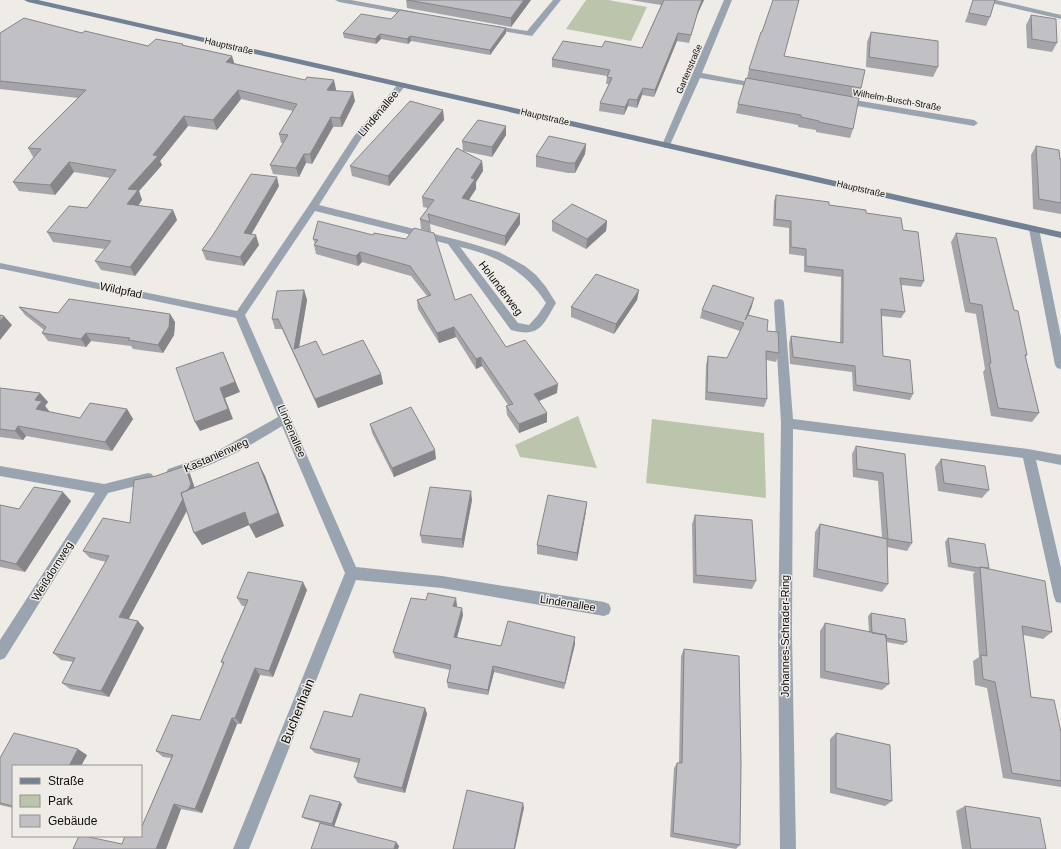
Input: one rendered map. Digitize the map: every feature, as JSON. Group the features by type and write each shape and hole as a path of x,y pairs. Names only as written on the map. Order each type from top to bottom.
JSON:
{"street":[{"name":"Hauptstraße","path":"28,0 1061,235"},
{"path":"339,0 372,3 424,15"},
{"path":"479,26 529,34 557,0"},
{"name":"Gartenstraße","path":"666,144 697,76 728,0"},
{"path":"987,0 1012,3 1061,17"},
{"path":"697,76 766,87"},
{"name":"Lindenallee","path":"402,85 357,138 313,207 240,315 352,573 442,582 604,609"},
{"name":"Wilhelm-Busch-Straße","path":"836,99 974,123"},
{"name":"Holunderweg","path":"313,207 480,248 498,255 523,269 544,288 551,303 542,318 532,328 515,327 451,242"},
{"path":"1034,229 1061,365"},
{"name":"Wildpfad","path":"2,266 240,315"},
{"name":"Johannes-Schrader-Ring","path":"779,303 787,423 784,635 788,849"},
{"name":"Kastanienweg","path":"0,471 104,489 183,470 244,444 286,418"},
{"path":"787,423 1028,454 1061,460"},
{"path":"1028,454 1061,597"},
{"name":"Weißdornweg","path":"0,653 104,489"},
{"name":"Buchenhain","path":"241,849 352,573"}],"green space":[{"path":"586,0 608,0 647,7 631,41 566,29"},
{"path":"578,416 597,468 520,457 515,445"},
{"path":"652,419 764,433 766,498 646,483"}],"building":[{"path":"407,0 524,0 511,18"},
{"path":"664,0 702,0 691,35 678,33 655,90 643,88 637,100 629,99 625,107 600,103 612,78 607,77 610,70 552,59 563,41 602,47 605,41 642,48"},
{"path":"773,0 799,0 784,56 865,70 861,88 749,69"},
{"path":"973,0 995,0 990,17 969,13"},
{"path":"400,10 506,28 490,50 410,36 407,39 380,34 375,39 343,33 361,14 391,19"},
{"path":"1031,15 1056,19 1057,43 1032,39"},
{"path":"24,18 82,33 85,31 148,46 156,39 183,44 182,45 232,56 226,62 305,80 307,77 334,80 327,90 353,92 340,118 331,117 310,154 304,154 296,168 270,165 288,135 279,134 297,104 238,90 213,120 184,116 153,155 158,156 128,189 138,190 127,204 173,210 130,267 95,261 111,241 47,232 69,206 87,208 116,170 69,162 50,185 13,182 41,149 28,148 86,90 0,81 0,33"},
{"path":"871,32 938,41 938,67 869,57"},
{"path":"746,78 859,98 853,129 819,122 801,117 801,115 738,104"},
{"path":"410,101 443,110 388,176 350,166"},
{"path":"478,120 506,126 492,147 462,141"},
{"path":"549,136 586,144 575,163 568,163 536,156"},
{"path":"1036,146 1059,150 1061,159 1061,203 1039,199"},
{"path":"457,148 482,161 471,178 475,179 462,198 520,214 505,236 428,214 430,222 420,219 434,200 422,197"},
{"path":"251,174 277,177 244,233 256,235 240,257 202,250 213,235"},
{"path":"776,195 829,202 829,205 866,210 866,213 901,218 903,230 918,232 924,281 900,278 905,312 881,309 883,356 910,360 913,394 856,385 855,366 793,357 791,336 843,343 843,270 806,266 806,249 791,247 791,221 775,219"},
{"path":"572,204 607,221 587,239 552,221"},
{"path":"318,221 373,235 374,233 406,239 414,228 434,233 455,300 471,294 506,347 525,340 558,384 534,394 547,413 519,424 506,406 513,404 481,357 476,359 454,327 437,333 417,300 431,295 410,266 360,252 356,256 314,245 318,240 313,239"},
{"path":"956,233 996,238 1014,310 1018,311 1027,355 1025,355 1039,413 998,408 989,363 991,363 982,305 970,303"},
{"path":"596,274 639,290 616,324 571,307"},
{"path":"713,285 754,298 745,320 748,315 768,320 767,331 778,332 779,353 766,351 767,399 707,392 708,356 727,358 744,323 702,310"},
{"path":"304,290 294,349 316,341 323,355 363,340 381,374 315,399 278,319 272,319 277,291"},
{"path":"69,299 170,314 169,327 158,345 128,340 130,338 86,333 81,339 42,333 46,327 19,307 58,313"},
{"path":"0,315 4,316 0,321"},
{"path":"223,352 235,382 220,388 228,409 195,422 176,368"},
{"path":"0,388 40,393 35,400 42,401 36,409 80,418 90,403 127,409 105,442 18,426 15,431 0,429"},
{"path":"411,407 435,450 392,468 370,424"},
{"path":"856,446 905,454 912,543 888,539 883,473 857,469"},
{"path":"941,459 985,466 989,490 944,483"},
{"path":"258,462 278,513 249,525 245,512 194,533 181,493"},
{"path":"185,466 191,484 188,490 181,493 183,499 119,617 138,621 101,691 62,683 75,658 53,653 109,556 83,551 103,518 130,523 134,480 156,476"},
{"path":"34,487 63,492 16,564 0,560 0,505 19,509"},
{"path":"430,487 471,491 462,539 420,535"},
{"path":"548,495 587,502 577,553 537,545"},
{"path":"695,515 752,520 756,581 696,575"},
{"path":"820,524 887,539 888,584 817,569"},
{"path":"948,538 985,544 989,568 979,568 951,563"},
{"path":"980,567 1045,581 1052,632 1022,626 1031,697 1054,700 1061,732 1061,781 1012,773 995,682 983,679 981,655 987,656"},
{"path":"248,572 303,582 269,671 255,668 235,718 232,718 195,809 174,804 156,849 73,849 79,837 89,837 122,844 125,837 142,837 142,826 173,755 156,751 172,715 200,720 224,662 221,662 248,600 237,598"},
{"path":"428,593 456,598 453,606 462,608 454,637 501,646 508,621 575,637 565,683 493,666 488,690 447,682 451,665 393,652 411,598 426,600"},
{"path":"871,613 905,619 907,642 886,638 886,635 872,633"},
{"path":"825,623 886,635 889,684 825,671"},
{"path":"684,649 739,656 741,762 740,845 673,833 677,763 682,763"},
{"path":"360,694 425,708 402,788 354,777 360,759 310,748 324,711 352,717"},
{"path":"14,733 78,749 70,765 12,765 12,806 0,803 0,758"},
{"path":"836,733 890,745 892,801 836,788"},
{"path":"467,790 523,803 514,849 453,849"},
{"path":"310,795 340,802 332,824 302,817"},
{"path":"965,806 1040,818 1046,849 971,849"},
{"path":"320,823 396,842 394,849 311,849"}]}
